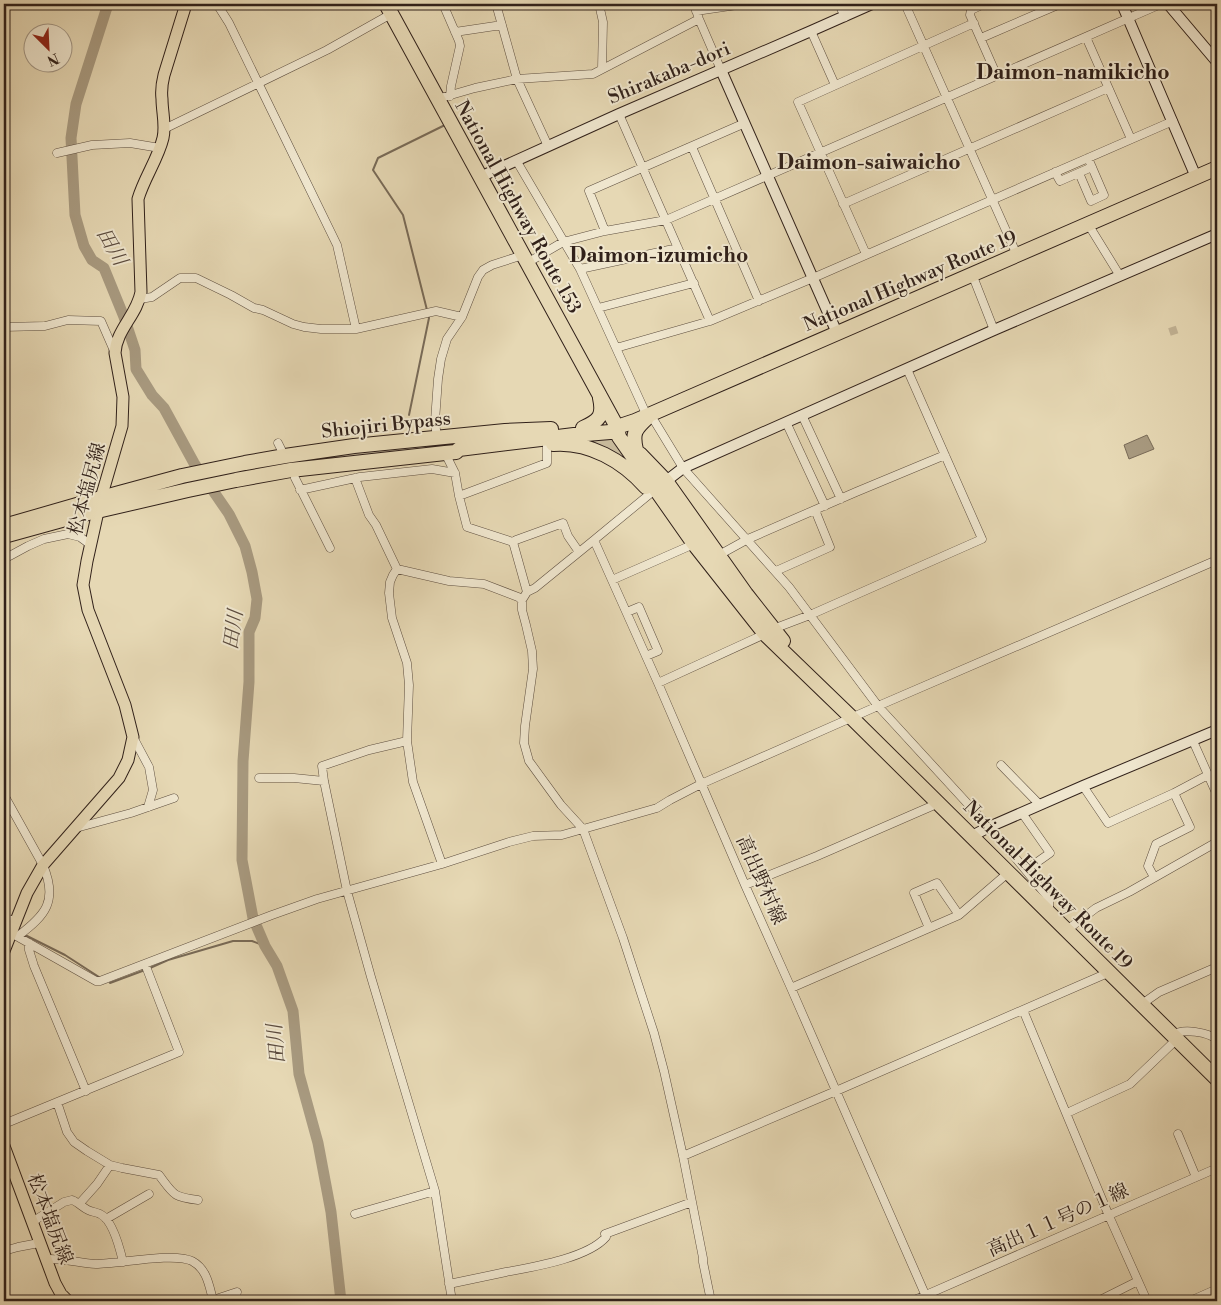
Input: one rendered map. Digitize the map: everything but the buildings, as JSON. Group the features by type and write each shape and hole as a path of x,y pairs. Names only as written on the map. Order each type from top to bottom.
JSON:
{"highway":[{"name":"National Highway Route 153","path":"388,9 444,97 480,177 617,427"},
{"name":"National Highway Route 19","path":"617,427 651,417 837,333 1217,168"},
{"path":"583,428 598,419 602,405 599,395"},
{"path":"636,450 633,436 635,431 640,424 651,417"},
{"name":"National Highway Route 19","path":"617,427 625,434 636,450 658,488"},
{"name":"National Highway Route 19","path":"617,427 619,437 769,632 796,657 852,718 1217,1079"},
{"name":"Shiojiri Bypass","path":"4,526 100,504 188,490 291,470 450,452 458,449 536,439 610,432 617,427"},
{"name":"Shiojiri Bypass","path":"4,536 182,476 245,462 320,450 505,431 617,427"},
{"path":"450,452 459,453 562,443 598,452 613,458 639,479 658,488 700,540"}],"main road":[{"name":"松本塩尻線","path":"4,951 15,930 26,893 44,865 120,778 128,760 133,737 125,705 88,610 84,585 87,561 100,504 118,443 123,417 115,346 140,299 142,287 138,199 160,148 164,129 162,84 186,4"},
{"name":"松本塩尻線","path":"4,1146 55,1283 66,1301"}],"street":[{"path":"217,4 229,23 337,245 356,329"},
{"path":"443,4 460,46 451,86 444,97"},
{"path":"496,4 517,79 548,146"},
{"path":"599,4 604,22 602,69"},
{"path":"444,97 517,79 593,74 696,11 744,4"},
{"path":"839,4 845,16"},
{"name":"Shirakaba-dori","path":"480,177 619,114 872,4"},
{"path":"905,4 1017,255"},
{"path":"984,4 971,10 970,15 997,76"},
{"path":"981,38 1060,4"},
{"path":"1122,4 1196,177"},
{"path":"437,439 435,420 440,359 447,339 462,317 478,277 483,270 492,265 525,259 564,242 605,231 666,220 1161,4"},
{"path":"1168,4 1217,62"},
{"path":"164,129 327,50 388,9"},
{"path":"696,11 837,333"},
{"path":"866,254 798,102 974,23"},
{"path":"455,32 502,25"},
{"path":"811,32 834,85"},
{"path":"1086,37 1131,139"},
{"path":"844,204 1108,88"},
{"path":"619,114 710,321"},
{"path":"616,348 710,321 1173,121"},
{"path":"605,231 589,192 745,123"},
{"path":"59,152 90,146 130,143 160,148"},
{"path":"692,147 759,301"},
{"path":"1078,172 1091,202 1104,195 1088,158"},
{"path":"516,160 580,269 616,348 651,417 683,468 748,539 803,604 878,706 1026,870 1049,900 1047,910"},
{"path":"1056,172 1060,181 1092,167"},
{"path":"1088,224 1120,276"},
{"path":"711,1301 683,1156 654,1033 624,938 583,829 561,806 529,761 524,743 533,668 532,651 522,610 522,600 527,592 535,588 683,468 994,330 1217,234"},
{"path":"580,269 678,248"},
{"path":"972,274 994,330"},
{"path":"140,299 152,297 180,278 196,278 254,308 304,327 356,329 436,312 462,317"},
{"path":"598,308 694,283"},
{"path":"4,327 45,326 68,320 101,321 115,353"},
{"path":"658,683 769,632 982,539 907,369"},
{"path":"802,416 841,499"},
{"path":"786,422 825,506"},
{"path":"459,496 547,463 546,444"},
{"path":"450,452 467,527 513,542 563,523 568,536 579,552"},
{"path":"713,558 748,539 945,455"},
{"path":"300,490 355,478 432,469 456,473"},
{"path":"295,478 330,548"},
{"path":"355,478 369,515 376,525 397,569"},
{"path":"776,572 830,547 815,510"},
{"path":"4,559 44,539 68,534 80,537 91,544"},
{"name":"高出野村線","path":"594,540 927,1298"},
{"path":"612,580 700,540"},
{"path":"513,542 527,592"},
{"path":"4,916 29,943 96,981 100,981 146,967 245,926 317,899 442,864 509,842 533,836 562,835 657,808 701,784 1217,560"},
{"path":"397,569 449,581 484,584 522,600"},
{"path":"397,569 390,582 388,593 392,618 407,663 409,685 407,741 413,782 442,864"},
{"path":"626,612 639,607 658,651 646,656"},
{"path":"972,836 1083,786 1217,730"},
{"path":"133,737 149,767 153,790 148,807"},
{"path":"1193,740 1217,796"},
{"path":"407,741 369,750 322,766 347,891 435,1192 452,1301"},
{"path":"1001,765 1040,805"},
{"path":"1083,786 1108,823 1174,793 1208,775"},
{"path":"259,778 294,778 324,781"},
{"path":"1154,877 1148,866 1156,844 1190,827 1174,793"},
{"path":"4,795 44,865 50,894 46,910 38,920 15,930"},
{"path":"76,828 174,798"},
{"path":"745,885 932,806 937,801"},
{"path":"1022,813 1050,852 1026,870"},
{"path":"1067,930 1096,908 1216,845"},
{"path":"791,988 959,915 1009,872"},
{"path":"930,928 914,893 937,883 959,915"},
{"path":"29,943 34,966 86,1091"},
{"path":"4,1124 179,1052 146,967"},
{"path":"1142,1004 1159,992 1217,967"},
{"path":"683,1156 1110,972"},
{"path":"1022,1010 1147,1301"},
{"path":"1066,1113 1130,1084 1179,1032 1200,1032 1214,1036 1217,1040"},
{"path":"57,1102 67,1132 74,1142 110,1164 159,1175 174,1195 180,1198 198,1200"},
{"path":"1178,1134 1196,1177"},
{"path":"80,1203 97,1184 110,1164"},
{"name":"高出１１号の１線","path":"912,1301 927,1298 1217,1168"},
{"path":"355,1214 435,1192"},
{"path":"106,1219 149,1194"},
{"path":"32,1222 64,1202 72,1200 80,1203 88,1210 100,1214 106,1219 116,1238 123,1262"},
{"path":"449,1284 547,1264 600,1244 606,1237 605,1234 692,1202"},
{"path":"4,1251 18,1246 40,1243"},
{"path":"46,1259 62,1259 96,1264 156,1258 183,1258 192,1261 204,1272 209,1283 212,1301 237,1292"},
{"path":"1098,1301 1138,1282"},
{"path":"1190,1301 1217,1289"}],"shaded area":[{"path":"552,432 228,476 228,474 280,460"},
{"path":"1147,435 1154,449 1129,459 1124,445"},
{"path":"574,437 613,437 627,460 607,448"}],"waterway":[{"name":"田川","path":"108,4 76,104 71,138 75,215 84,246 92,260 104,268 124,317 135,350 136,369 152,395 164,408 194,463 229,514 245,546 252,572 257,599 255,618 249,632 249,682 243,761 242,860 253,918 265,946 277,966 293,1011 299,1074 318,1143 331,1212 341,1301"},
{"path":"427,310 403,215 373,170 378,158 445,125"},
{"path":"409,415 429,318 428,314"},
{"path":"4,922 10,926"},
{"path":"25,935 65,955 99,977"},
{"path":"150,968 168,960 233,941 252,941 265,946"},
{"path":"110,983 145,970"}],"tunnel":[{"path":"1172,327 1175,336"}],"district":[{"name":"Daimon-namikicho","path":"1073,73"},
{"name":"Daimon-saiwaicho","path":"869,163"},
{"name":"Daimon-izumicho","path":"659,256"}]}
